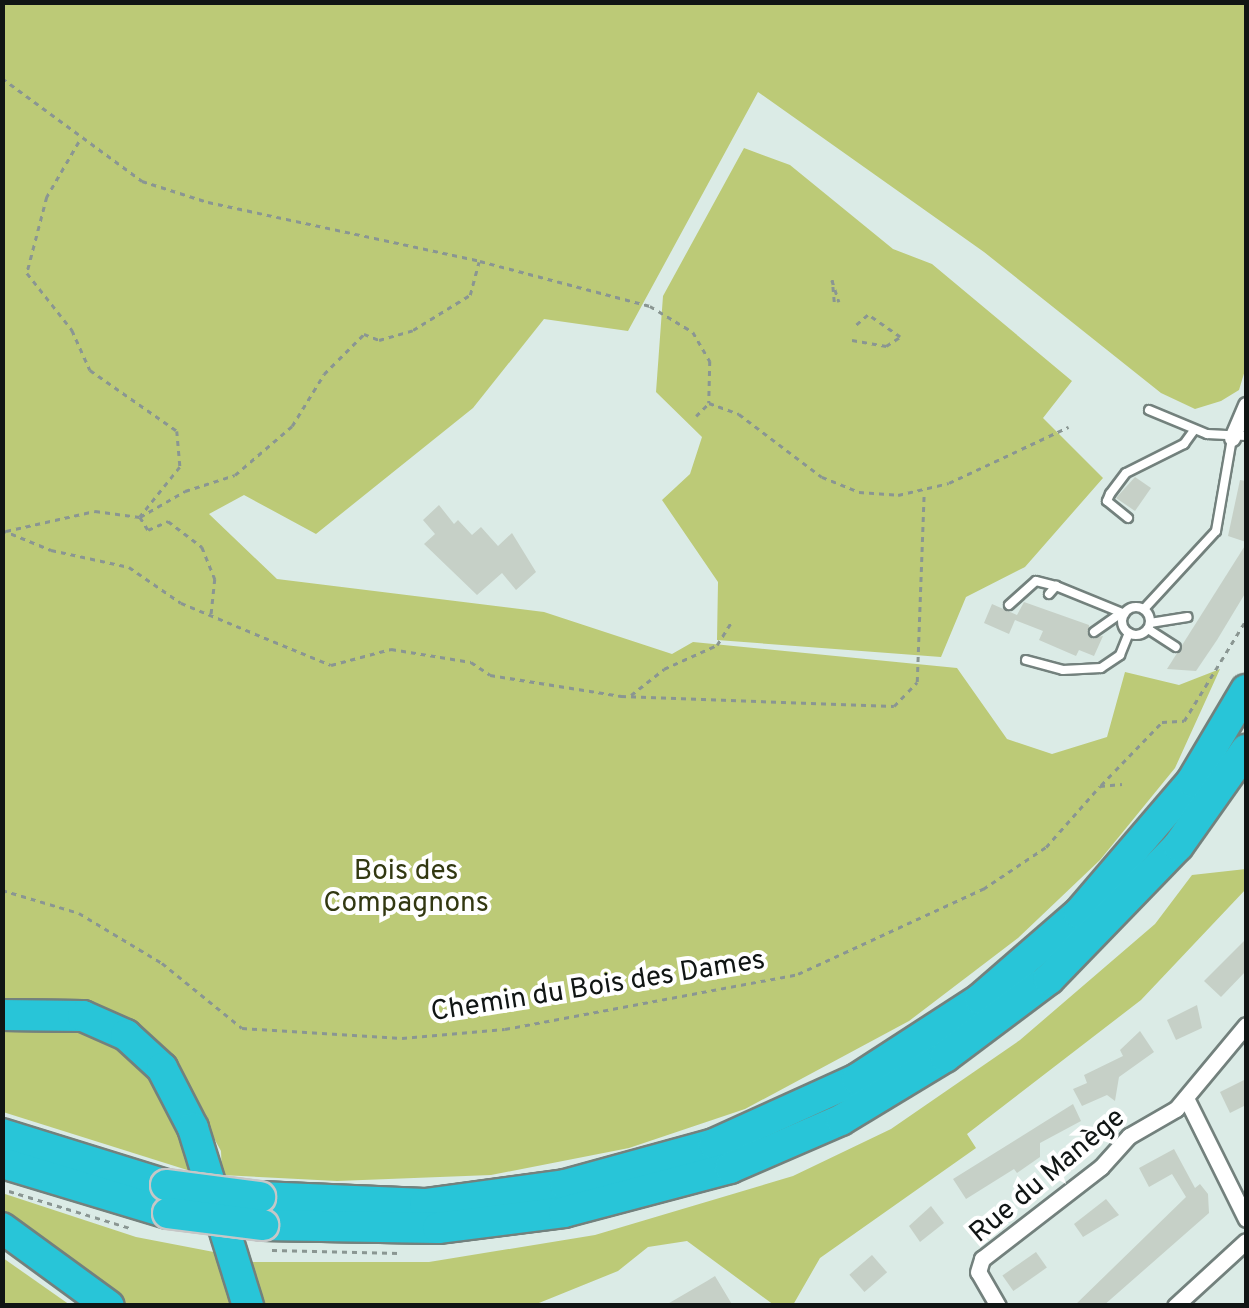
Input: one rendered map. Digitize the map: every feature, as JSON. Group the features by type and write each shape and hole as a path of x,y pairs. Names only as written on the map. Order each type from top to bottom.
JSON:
{"highway":[{"path":"2,1163 159,1209 262,1211 425,1204 564,1184 714,1144 857,1079 980,1000 1080,913 1192,781 1246,690"},
{"path":"262,1211 438,1228 564,1212 693,1180 841,1120 946,1057 1060,968 1178,846 1246,750"},
{"path":"2,1015 83,1016 126,1035 162,1068 193,1128 248,1306"},
{"path":"2,1134 159,1209"},
{"path":"2,1228 109,1306"}],"street":[{"path":"1239,436 1246,405"},
{"name":"Rue du Manège","path":"998,1306 982,1284 982,1259 1101,1167 1129,1136 1186,1098 1246,1025"},
{"path":"1186,1098 1246,1219"},
{"path":"1176,1306 1246,1240"}],"lane":[{"path":"1094,632 1104,620 1144,609 1216,531 1239,436 1194,430 1149,410"},
{"path":"1128,518 1107,501 1110,494 1126,473 1184,444 1194,430"},
{"path":"1010,605 1036,581 1124,614"},
{"path":"1049,594 1056,586"},
{"path":"1144,609 1149,626 1176,648"},
{"path":"1026,660 1063,670 1101,668 1120,655 1129,633 1124,614"},
{"path":"1129,633 1188,617"}],"path":[{"path":"2,78 81,140 142,181 208,202 480,260 650,306 694,332 710,361 710,403 696,416"},
{"path":"81,140 46,197 27,272 72,330 90,370 177,431 180,467 140,517"},
{"path":"4,530 95,512 140,517 185,491 235,475 292,426 324,374 364,334 379,340 414,330 470,294 480,260"},
{"path":"852,340 886,346 898,344 900,338 868,315 854,327"},
{"path":"710,403 739,414 822,476 859,492 924,493 1068,427"},
{"path":"4,530 51,550 129,567 211,617 331,665 391,648 472,662 490,675 630,696 894,706 917,682 924,493"},
{"path":"140,517 148,530 168,521 202,547 215,579 211,617"},
{"name":"Chemin du Bois des Dames","path":"2,890 79,913 162,963 242,1028 402,1038 505,1029 798,974 982,889 1046,847 1162,722 1184,721 1246,620"},
{"path":"630,696 664,669 717,645 732,621"},
{"path":"1100,786 1122,784"},
{"path":"2,1189 159,1209"}],"green space":[{"name":"Bois des Compagnons","path":"2,3 1246,3 1246,367 1239,390 1221,401 1195,409 1161,393 984,252 758,92 628,331 544,319 473,408 316,534 244,495 209,514 277,579 544,612 672,654 693,642 957,668 1007,739 1052,754 1107,737 1125,672 1179,685 1220,669 1175,768 1100,860 1018,938 909,1021 745,1109 629,1148 491,1175 337,1181 222,1175 221,1151 171,1060 137,1027 91,1002 3,1000"},
{"path":"744,148 790,165 893,249 932,264 1072,381 1043,418 1103,478 1025,567 966,597 941,657 717,640 718,582 662,500 690,474 702,437 656,392 663,296"},
{"path":"1246,869 1246,889 1141,1000 967,1134 976,1148 820,1258 793,1305 774,1305 687,1241 648,1247 618,1271 534,1305 263,1305 249,1262 429,1262 595,1235 793,1176 891,1129 1020,1040 1155,924 1192,875"},
{"path":"2,1025 61,1025 115,1041 157,1078 200,1174 3,1112"},
{"path":"2,1193 136,1237 219,1253 235,1305 113,1305 3,1224"},
{"path":"3,1258 70,1305 3,1305"}],"building":[{"path":"1135,477 1151,488 1135,511 1116,498"},
{"path":"1240,480 1246,481 1246,542 1228,536"},
{"path":"439,505 454,524 458,520 472,535 481,527 498,546 512,533 536,572 516,590 502,573 477,595 424,544 435,534 423,520"},
{"path":"1246,544 1246,592 1217,640 1196,671 1167,669"},
{"path":"1024,602 1089,625 1090,638 1103,636 1094,656 1079,650 1076,656 1039,640 1043,631 1015,620 1009,634 984,623 992,604 1017,615"},
{"path":"1246,939 1246,971 1221,997 1204,981"},
{"path":"1197,1005 1202,1028 1176,1040 1167,1020"},
{"path":"1140,1031 1154,1052 1119,1077 1115,1101 1107,1095 1082,1106 1073,1089 1087,1083 1084,1075 1123,1056 1120,1050"},
{"path":"1246,1079 1246,1105 1230,1113 1220,1092"},
{"path":"1073,1104 1081,1121 1040,1143 1040,1157 1017,1173 1014,1169 966,1199 953,1179"},
{"path":"1174,1149 1195,1188 1200,1184 1208,1194 1209,1213 1103,1306 1074,1306 1186,1197 1172,1174 1149,1187 1139,1168"},
{"path":"1106,1199 1119,1215 1083,1237 1074,1224"},
{"path":"931,1206 944,1223 920,1242 909,1226"},
{"path":"1036,1252 1047,1268 1013,1291 1002,1276"},
{"path":"872,1255 887,1272 864,1292 849,1275"},
{"path":"715,1276 733,1306 664,1306 707,1281"}]}
